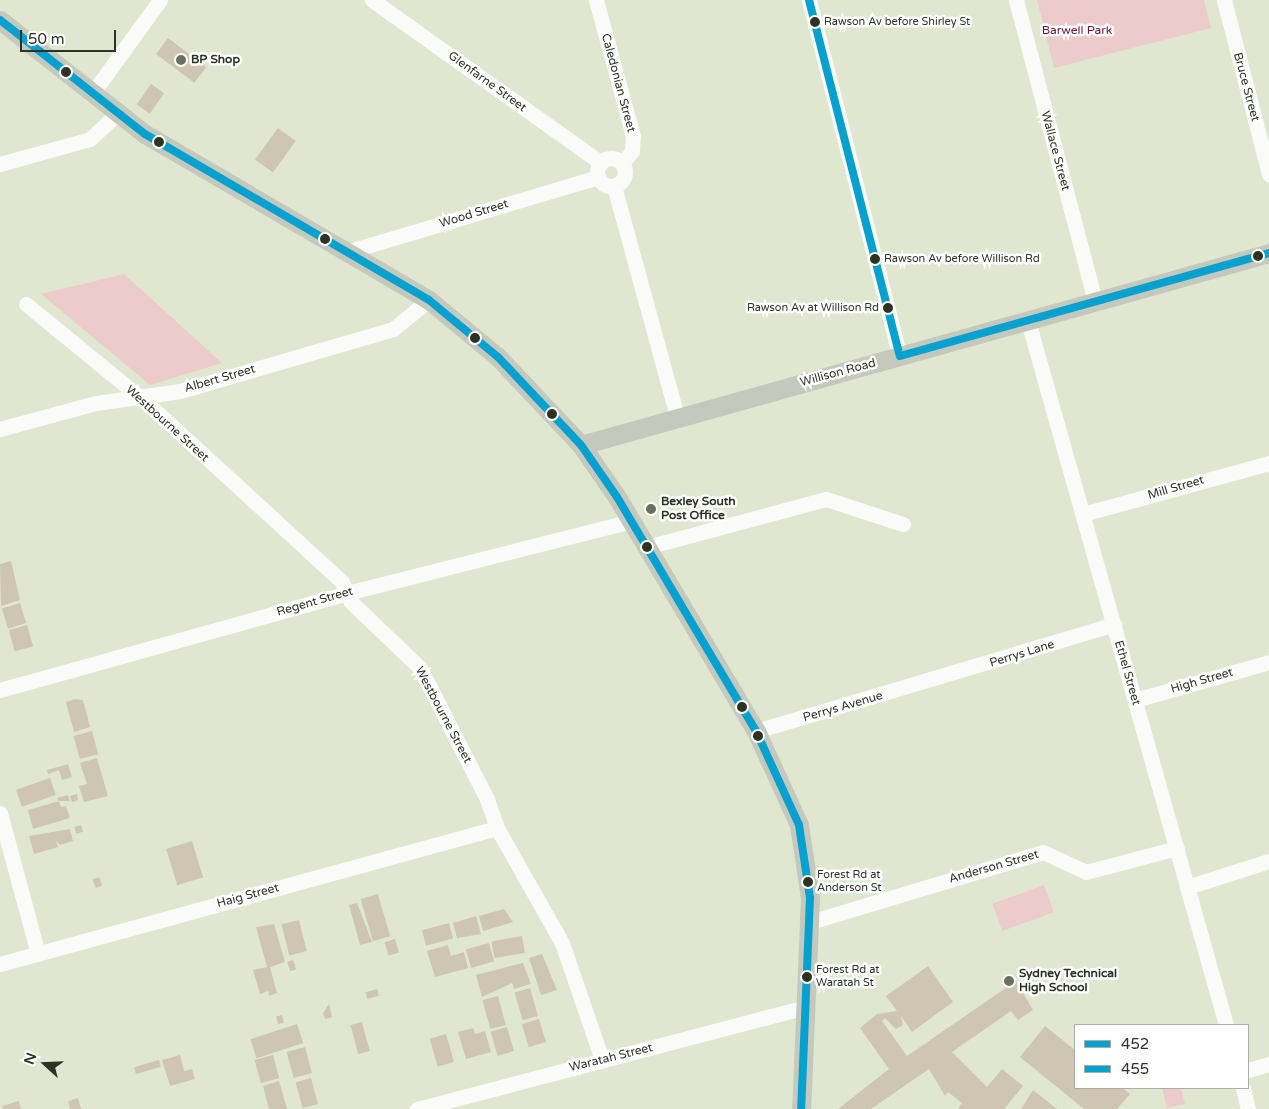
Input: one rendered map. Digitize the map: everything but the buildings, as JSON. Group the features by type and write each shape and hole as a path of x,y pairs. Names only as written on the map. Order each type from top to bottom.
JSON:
{"main road":[{"path":"0,20 116,115 350,251 428,300 498,356 581,445 632,522 756,732 799,825 808,875 810,922 801,1109"},
{"name":"Willison Road","path":"581,445 676,416 1028,321 1269,253"}],"street":[{"path":"91,95 160,0"},
{"name":"Glenfarne Street","path":"372,0 600,170 614,186"},
{"name":"Caledonian Street","path":"596,0 633,136 632,151 622,163 624,177 614,186"},
{"path":"809,0 900,356"},
{"name":"Wallace Street","path":"1016,0 1095,302"},
{"name":"Bruce Street","path":"1224,0 1269,174"},
{"path":"0,164 90,139 116,115"},
{"name":"Wood Street","path":"350,251 600,170 614,159 622,163"},
{"path":"614,186 676,416"},
{"name":"Albert Street","path":"0,429 96,403 180,391 393,329 428,300"},
{"name":"Westbourne Street","path":"26,304 140,398 342,582 351,602 420,668 487,799 497,828 562,943 602,1060"},
{"name":"Ethel Street","path":"1028,321 1084,514 1226,1024"},
{"name":"Mill Street","path":"1084,514 1269,463"},
{"path":"646,547 826,499 904,524"},
{"name":"Regent Street","path":"0,690 347,593 632,522"},
{"name":"Perrys Lane","path":"930,682 1114,624"},
{"name":"High Street","path":"1135,700 1269,662"},
{"name":"Perrys Avenue","path":"756,732 930,682"},
{"path":"0,813 38,954"},
{"name":"Haig Street","path":"0,964 497,828"},
{"name":"Anderson Street","path":"810,922 1043,852 1086,872 1177,848"},
{"path":"1187,886 1269,862"},
{"name":"Waratah Street","path":"417,1109 806,1007"},
{"path":"1249,1070 1269,1064"},
{"path":"1243,1089 1248,1109"}],"green space":[{"name":"Barwell Park","path":"1037,0 1204,0 1211,28 1054,68"},
{"path":"124,274 222,363 150,385 41,294"},
{"path":"1044,885 1054,912 1002,931 992,904"},
{"path":"1162,1089 1181,1089 1185,1104 1167,1108"}],"transit line":[{"name":"455","path":"809,0 900,356"},
{"name":"452","path":"0,20 145,134 429,300 498,357 581,445 617,497 756,731 799,825 810,898 801,1109"},
{"name":"455","path":"900,356 1269,253"}],"place":[{"name":"Rawson Av before Shirley St","path":"815,22"},
{"name":"BP Shop","path":"181,60"},
{"name":"Rawson Av before Willison Rd","path":"875,259"},
{"name":"Rawson Av at Willison Rd","path":"888,308"},
{"name":"Bexley South Post Office","path":"651,509"},
{"name":"Forest Rd at Anderson St","path":"808,882"},
{"name":"Forest Rd at Waratah St","path":"807,977"},
{"name":"Sydney Technical High School","path":"1009,981"}]}
